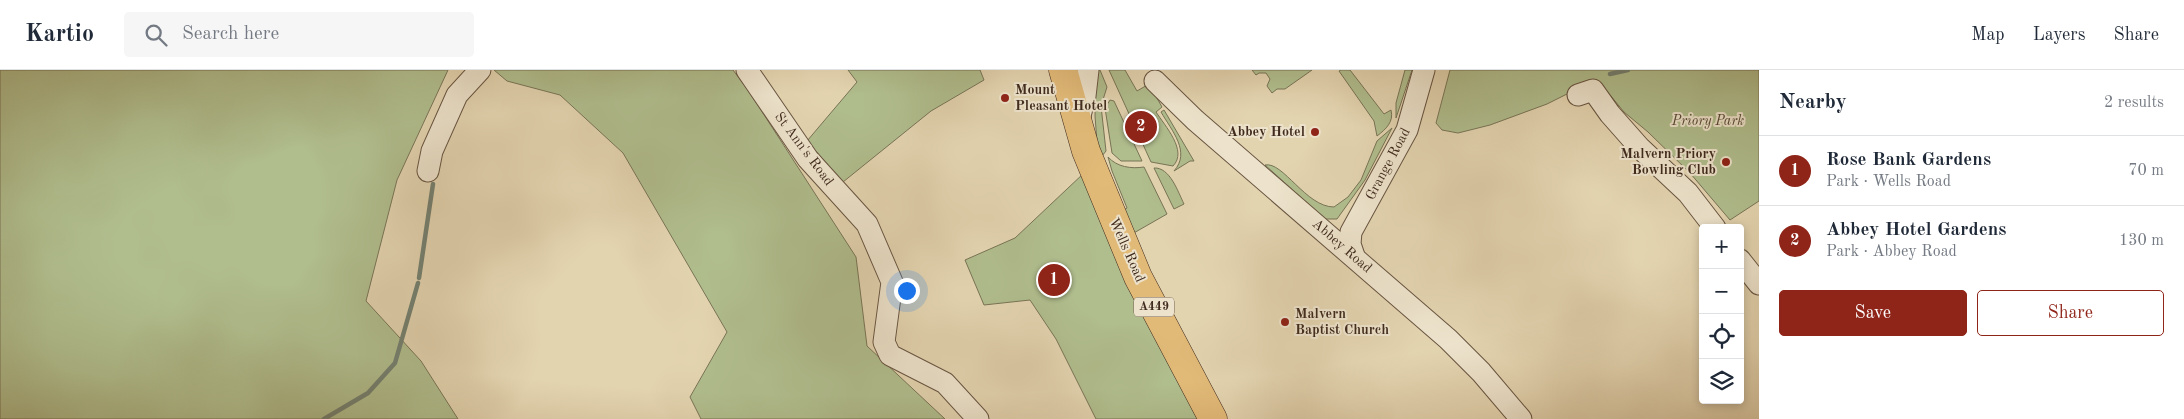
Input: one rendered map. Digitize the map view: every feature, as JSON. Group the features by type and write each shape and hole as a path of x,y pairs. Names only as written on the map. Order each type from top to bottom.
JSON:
{"highway":[{"name":"A449","path":"1064,70 1078,125"},
{"name":"Wells Road","path":"1078,125 1094,171 1138,277 1213,419"}],"street":[{"path":"428,171 432,151 457,94 480,70"},
{"name":"St Ann's Road","path":"747,70 808,159 867,224 892,282 884,342 890,355 946,383 978,419"},
{"path":"1078,125 1085,96 1088,70"},
{"name":"Grange Road","path":"1354,256 1350,244 1351,232 1407,130 1424,70"},
{"name":"Abbey Road","path":"1155,81 1175,102 1448,339 1481,372 1521,419"},
{"path":"1578,95 1593,90 1610,114 1640,148 1688,194 1712,224"},
{"path":"1744,265 1759,284"}],"green space":[{"path":"0,70 448,70 397,180 366,301 421,361 458,419 0,419"},
{"path":"494,70 733,70 748,90 856,257 867,346 945,419 701,419 690,397 727,332 623,153 560,95 507,81"},
{"path":"848,70 980,70 984,80 931,111 843,182 807,141 857,82"},
{"path":"1096,70 1100,70 1107,87 1101,106 1106,151 1102,156 1098,155 1095,116"},
{"path":"1109,70 1125,70 1137,91 1149,84 1162,107 1156,112 1177,146 1177,160 1173,166 1151,162"},
{"path":"1252,70 1312,70 1285,89 1277,89 1272,93 1267,86 1270,79 1266,73 1256,75"},
{"path":"1350,70 1384,114 1391,110 1390,122 1377,136 1374,121 1339,71"},
{"path":"1405,70 1412,70 1396,118 1396,103"},
{"name":"Priory Park","path":"1450,70 1759,70 1759,201 1730,220 1690,173 1648,132 1624,112 1610,95 1577,89 1547,104 1490,125 1458,133 1442,130 1436,123"},
{"path":"1110,100 1114,101 1142,161 1121,161 1112,153 1105,108"},
{"path":"1164,110 1194,161 1190,161 1174,171 1179,164 1180,149 1174,134 1161,112"},
{"path":"1392,128 1365,180 1337,219 1325,219 1265,165 1279,170 1314,200 1334,207 1348,197 1361,180 1377,141"},
{"path":"1108,157 1124,166 1144,167 1167,214 1132,234 1122,211 1127,208"},
{"path":"1154,168 1160,169 1169,176 1184,204 1174,209"},
{"path":"1084,173 1206,419 1096,419 1056,339 1030,300 984,305 965,260 1015,238"}],"waterway":[{"path":"1610,74 1628,70"},
{"path":"419,278 433,184"},
{"path":"324,419 368,393 395,363 418,283"}],"place":[{"name":"Mount Pleasant Hotel","path":"1005,98"},
{"name":"Abbey Hotel Gardens","path":"1141,127"},
{"name":"Abbey Hotel","path":"1315,132"},
{"name":"Malvern Priory Bowling Club","path":"1726,162"},
{"name":"Rose Bank Gardens","path":"1054,280"},
{"name":"Malvern Baptist Church","path":"1285,322"}]}
